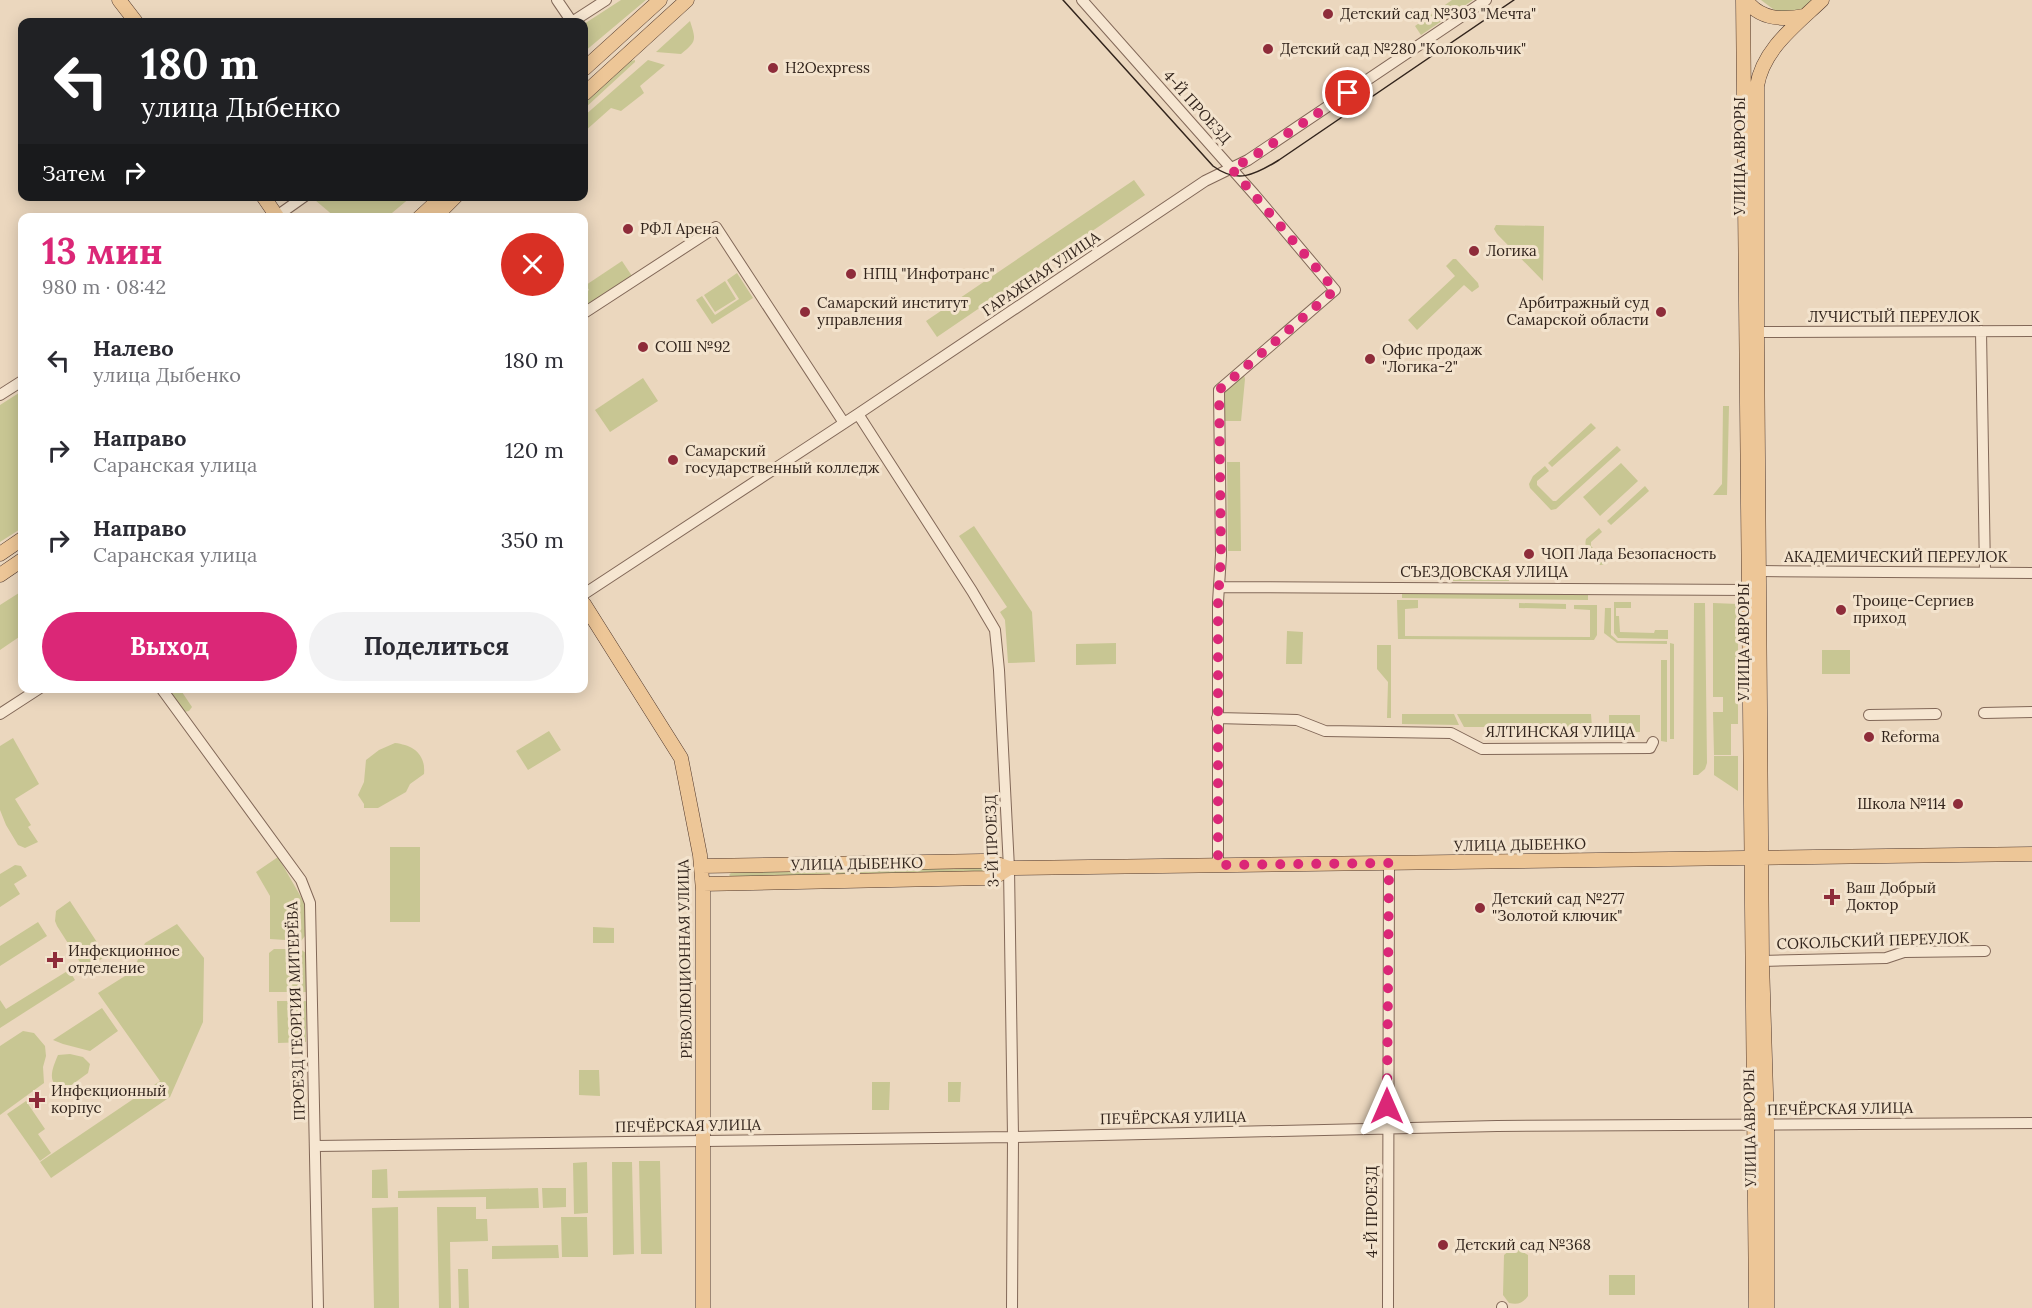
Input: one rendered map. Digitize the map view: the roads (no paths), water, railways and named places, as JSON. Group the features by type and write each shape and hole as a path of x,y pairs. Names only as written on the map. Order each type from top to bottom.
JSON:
{"main road":[{"path":"119,0 132,18"},
{"path":"588,65 660,0"},
{"path":"588,79 676,0"},
{"path":"588,90 687,0"},
{"path":"1745,0 1752,8 1771,17 1785,19 1804,16"},
{"name":"УЛИЦА АВРОРЫ","path":"1745,0 1743,168 1749,590 1757,858 1760,1124 1767,1308"},
{"name":"УЛИЦА АВРОРЫ","path":"1756,1308 1762,961 1757,858 1760,571 1757,104 1759,77 1766,59 1773,48 1821,1"},
{"path":"424,213 437,201"},
{"path":"439,213 451,201"},
{"path":"450,213 463,201"},
{"path":"0,554 18,542"},
{"path":"0,564 18,553"},
{"path":"0,575 18,563"},
{"name":"РЕВОЛЮЦИОННАЯ УЛИЦА","path":"588,610 681,758 702,866 703,1308"},
{"name":"УЛИЦА ДЫБЕНКО","path":"702,866 982,861 1009,868 2032,854"},
{"path":"995,877 1009,868"},
{"name":"УЛИЦА ДЫБЕНКО","path":"703,884 995,877"}],"street":[{"path":"557,0 569,18"},
{"path":"578,18 606,0"},
{"name":"4-Й ПРОЕЗД","path":"1082,0 1231,168 1335,290 1219,390 1220,586"},
{"name":"ГАРАЖНАЯ УЛИЦА","path":"588,591 858,414 1204,181 1256,154 1486,0"},
{"path":"282,213 298,201"},
{"path":"588,310 716,227 844,423"},
{"path":"1981,331 1985,572"},
{"name":"ЛУЧИСТЫЙ ПЕРЕУЛОК","path":"1757,332 2032,331"},
{"path":"0,395 18,384"},
{"name":"3-Й ПРОЕЗД","path":"858,414 972,591 994,630 999,670 1009,868 1013,1137 1012,1308"},
{"name":"АКАДЕМИЧЕСКИЙ ПЕРЕУЛОК","path":"1760,571 2032,573"},
{"path":"1218,865 1217,718 1220,586"},
{"name":"СЪЕЗДОВСКАЯ УЛИЦА","path":"1220,586 1749,590"},
{"path":"0,714 32,693"},
{"name":"ПРОЕЗД ГЕОРГИЯ МИТЕРЁВА","path":"165,693 301,880 310,903 318,1308"},
{"path":"1983,713 2032,712"},
{"path":"1869,715 1936,714"},
{"name":"ЯЛТИНСКАЯ УЛИЦА","path":"1217,718 1297,720 1325,731 1451,733 1482,749 1650,748 1653,742"},
{"path":"994,863 995,877"},
{"name":"4-Й ПРОЕЗД","path":"1388,1308 1389,863"},
{"name":"СОКОЛЬСКИЙ ПЕРЕУЛОК","path":"1762,961 1886,958 1904,952 1985,951"},
{"name":"ПЕЧЁРСКАЯ УЛИЦА","path":"316,1146 1013,1137 1387,1128 2032,1123"}],"tram line":[{"path":"1063,0 1213,166 1222,172 1238,176 1262,170 1279,160 1514,0"}],"place":[{"name":"Детский сад №303 \"Мечта\"","path":"1328,14"},
{"name":"Детский сад №280 \"Колокольчик\"","path":"1268,49"},
{"name":"H2Oexpress","path":"773,68"},
{"name":"РФЛ Арена","path":"628,229"},
{"name":"Логика","path":"1474,251"},
{"name":"НПЦ \"Инфотранс\"","path":"851,274"},
{"name":"Самарский институт управления","path":"805,312"},
{"name":"Арбитражный суд Самарской области","path":"1661,312"},
{"name":"СОШ №92","path":"643,347"},
{"name":"Офис продаж \"Логика-2\"","path":"1370,359"},
{"name":"Самарский государственный колледж","path":"673,460"},
{"name":"ЧОП Лада Безопасность","path":"1529,554"},
{"name":"Троице-Сергиев приход","path":"1841,610"},
{"name":"Reforma","path":"1869,737"},
{"name":"Школа №114","path":"1958,804"},
{"name":"Ваш Добрый Доктор","path":"1832,897"},
{"name":"Детский сад №277 \"Золотой ключик\"","path":"1480,908"},
{"name":"Инфекционное отделение","path":"55,960"},
{"name":"Инфекционный корпус","path":"37,1100"},
{"name":"Детский сад №368","path":"1443,1245"}]}
